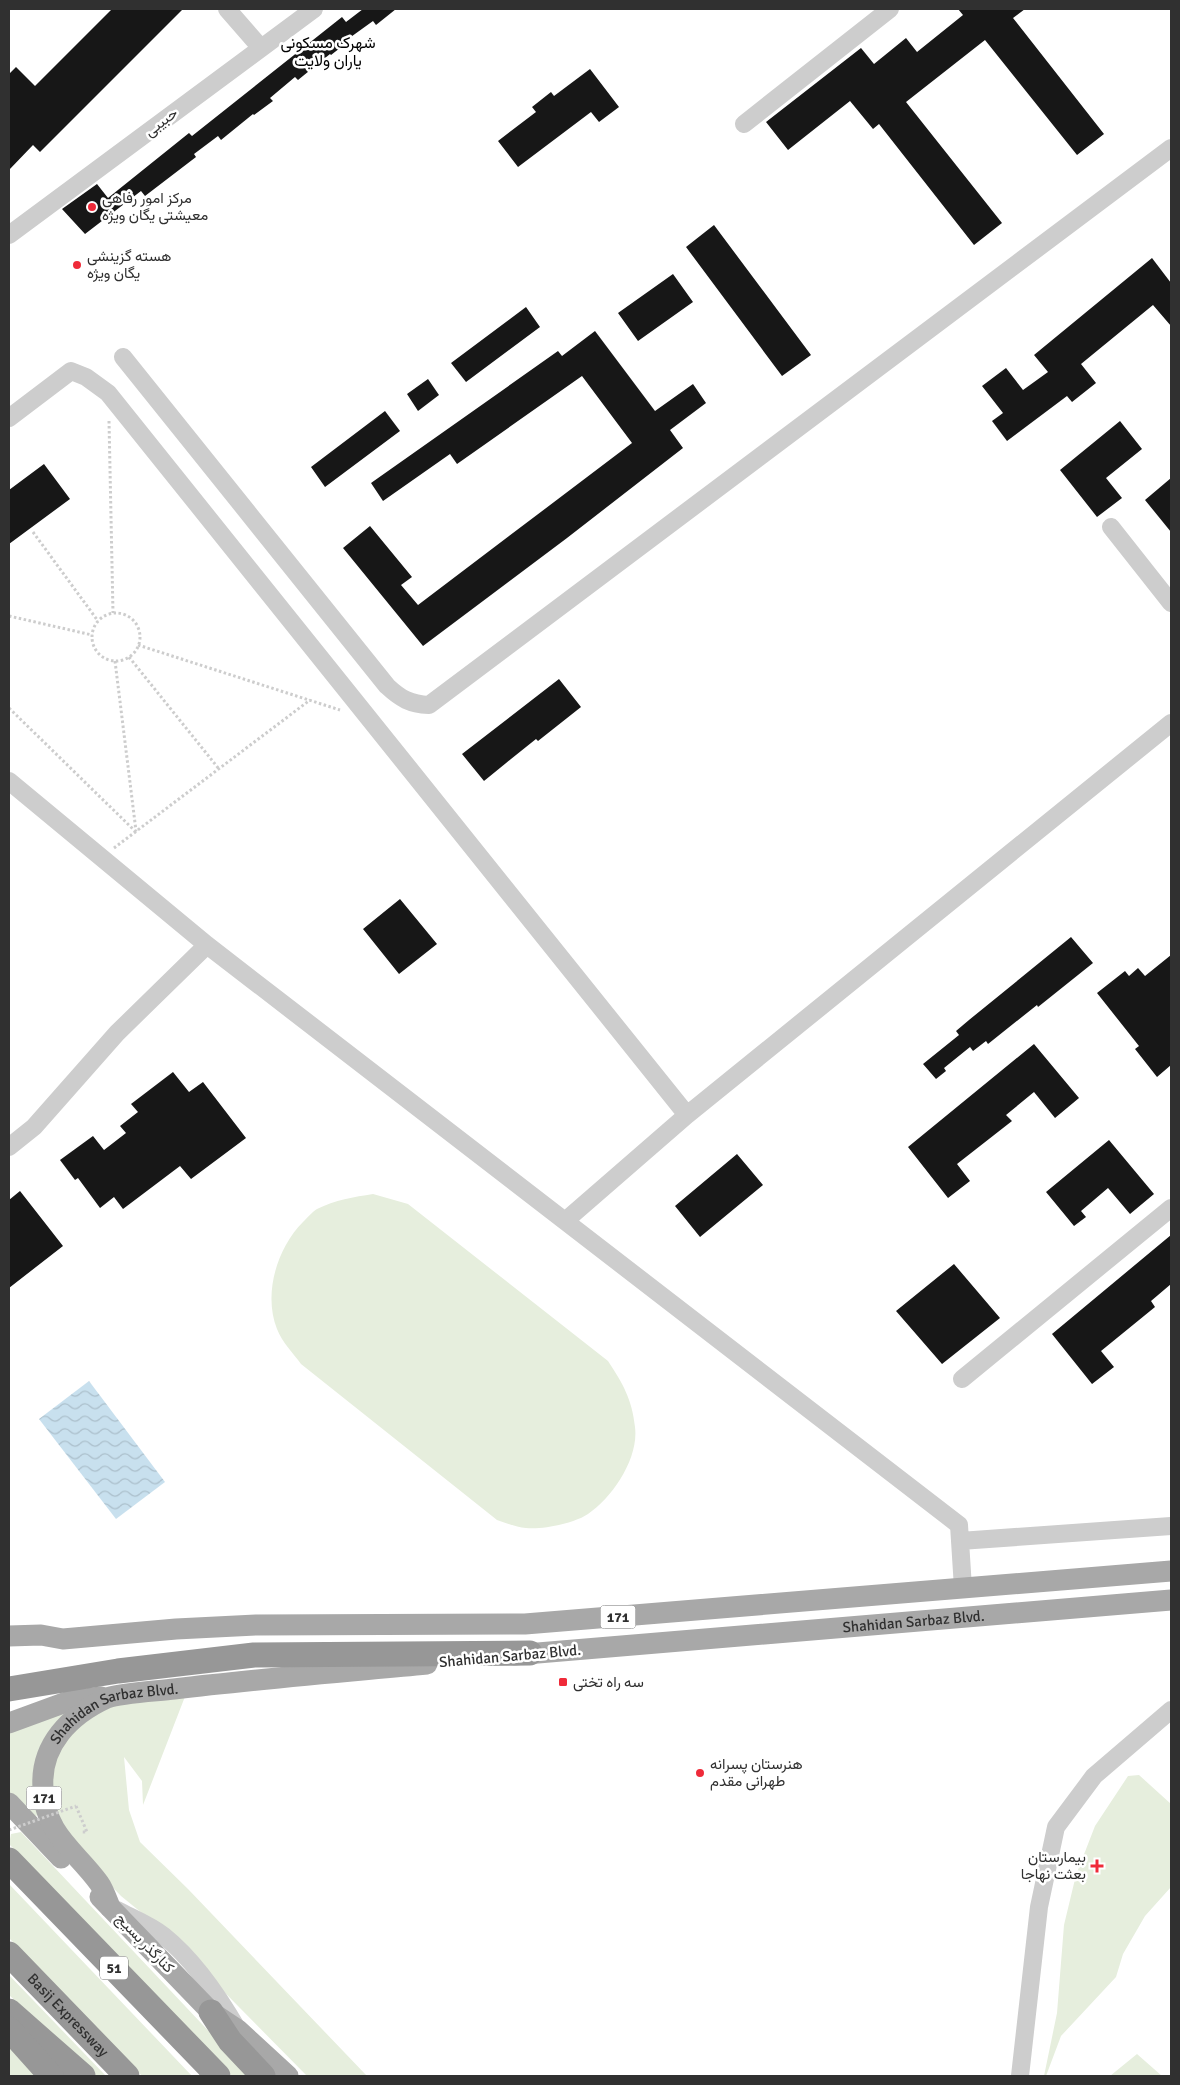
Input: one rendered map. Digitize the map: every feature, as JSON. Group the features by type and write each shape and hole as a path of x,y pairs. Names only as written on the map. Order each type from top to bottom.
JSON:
{"highway":[{"path":"16,1688 127,1670 254,1656 530,1653"},
{"name":"51","path":"9,1860 218,2076"},
{"name":"Basij Expressway","path":"9,1954 127,2076"},
{"path":"9,2010 83,2076"},
{"path":"211,2012 230,2041 263,2076"},
{"path":"9,2028 51,2076"}],"main road":[{"name":"Shahidan Sarbaz Blvd.","path":"9,1636 41,1636 63,1639 256,1624 525,1624 1171,1571"},
{"name":"Shahidan Sarbaz Blvd.","path":"110,1907 99,1884 57,1834 46,1810 43,1788 44,1769 48,1752 55,1739 66,1725 77,1716 109,1697 199,1686 530,1653 1171,1600"},
{"path":"9,1649 63,1639"},
{"path":"9,1724 69,1701 90,1697 109,1697"},
{"name":"کنارگذر بسیج","path":"9,1803 211,2012 238,2030 288,2076"}],"street":[{"path":"227,9 261,48"},
{"name":"حبیبی","path":"9,235 314,9"},
{"path":"744,124 890,9"},
{"path":"123,358 387,686 400,698 413,704 429,705 1171,148"},
{"path":"9,418 71,371 86,377 108,393 687,1115"},
{"path":"1111,526 1171,603"},
{"path":"564,1221 687,1115 1171,724"},
{"path":"9,781 206,945 959,1525 963,1588"},
{"path":"9,1147 34,1127 117,1033 206,945"},
{"path":"962,1379 1171,1208"},
{"path":"960,1541 1171,1526"},
{"path":"1020,2076 1039,1907 1056,1827 1094,1776 1171,1710"},
{"path":"110,1907 163,1935 223,2005 238,2030"}],"path":[{"path":"108,393 113,613"},
{"path":"33,532 98,621"},
{"path":"113,613 121,613 134,622 138,629 138,645 129,657 115,661 101,656 96,650 92,636 98,621 113,613"},
{"path":"9,616 92,636"},
{"path":"138,645 370,720"},
{"path":"129,657 218,770"},
{"path":"115,661 136,832"},
{"path":"101,858 310,700"},
{"path":"9,708 136,832"},
{"path":"9,1830 76,1806 87,1832"}],"green space":[{"path":"373,1194 408,1204 608,1361 629,1400 634,1417 635,1439 633,1451 622,1476 606,1498 588,1514 567,1523 541,1528 511,1525 497,1520 301,1364 285,1343 279,1334 273,1315 272,1287 275,1272 286,1245 303,1222 317,1209 338,1201"},
{"path":"186,1694 143,1805 142,1781 124,1757 129,1810 140,1842 188,1889 367,2076 307,2076 164,1931 121,1896 71,1844 58,1827 50,1777 65,1738 108,1705"},
{"path":"68,1706 60,1723 43,1814 31,1817 9,1792 9,1731"},
{"path":"1139,1775 1171,1804 1171,1887 1145,1916 1123,1954 1116,1977 1061,2036 1046,2076 1044,2076 1057,2013 1064,1925 1076,1875 1095,1826 1128,1776"},
{"path":"21,1832 251,2076 232,2076 9,1844 11,1834"},
{"path":"9,1884 192,2076 142,2076 9,1938"},
{"path":"9,1975 106,2076 96,2076 9,1995"},
{"path":"9,2042 40,2076 9,2076"},
{"path":"1137,2054 1162,2076 1110,2076"}],"water":[{"path":"89,1381 165,1482 116,1519 39,1419"}],"building":[{"path":"112,9 183,9 40,152 33,145 9,170 9,74 16,67 35,86"},
{"path":"363,9 396,9 376,25 373,21 348,39 349,41 298,80 295,77 270,98 273,101 253,114 221,140 218,136 194,154 196,157 145,196 141,191 85,234 62,209 97,184 108,198 189,133 192,136 342,17 346,22"},
{"path":"958,9 1025,9 1013,18 1104,134 1077,155 985,40 906,102 1002,223 974,245 879,124 873,129 850,101 788,150 766,122 861,48 874,64 906,38 917,52 963,15"},
{"path":"590,69 619,107 599,122 591,112 518,167 498,141 536,112 532,107 551,92 554,96"},
{"path":"714,225 811,355 782,376 686,247"},
{"path":"1152,258 1171,283 1171,326 1153,305 1081,364 1096,383 1072,402 1067,396 1007,441 992,421 1003,413 982,386 1006,368 1023,390 1048,372 1034,355"},
{"path":"673,274 693,302 638,341 618,313"},
{"path":"526,307 540,327 466,382 451,363"},
{"path":"595,331 655,411 693,384 706,403 670,430 683,448 423,646 343,548 370,526 412,577 401,585 418,605 632,443 582,376 457,464 450,454 383,501 371,483 558,351 562,356"},
{"path":"428,379 439,395 418,411 407,394"},
{"path":"385,411 400,431 325,487 311,467"},
{"path":"1120,421 1142,449 1106,478 1122,498 1097,517 1060,470"},
{"path":"44,464 70,499 9,544 9,490"},
{"path":"1171,478 1171,532 1145,500"},
{"path":"559,679 581,707 538,741 536,739 484,781 462,754"},
{"path":"400,899 437,944 399,974 363,929"},
{"path":"1071,937 1093,963 988,1044 986,1041 973,1051 970,1047 944,1068 946,1071 936,1079 923,1064 959,1035 956,1031"},
{"path":"1171,955 1171,1065 1157,1077 1135,1049 1139,1046 1097,993 1125,971 1129,976 1138,968 1145,976"},
{"path":"1034,1044 1079,1098 1055,1118 1034,1092 1006,1115 1012,1121 957,1164 970,1181 948,1198 908,1147"},
{"path":"173,1072 189,1092 203,1082 246,1138 191,1179 180,1166 123,1209 114,1197 100,1208 78,1178 75,1180 60,1160 93,1136 104,1150 126,1133 120,1126 138,1112 131,1104"},
{"path":"1109,1140 1154,1194 1130,1214 1108,1188 1081,1211 1086,1217 1074,1226 1046,1192"},
{"path":"737,1154 763,1185 700,1237 675,1206"},
{"path":"20,1191 63,1246 9,1288 9,1200"},
{"path":"1171,1235 1171,1284 1151,1301 1155,1307 1101,1351 1114,1367 1092,1384 1052,1334"},
{"path":"954,1264 1000,1318 942,1364 896,1311"}],"place":[{"name":"مرکز امور رفاهی معیشتی یگان ویژه","path":"92,207"},
{"name":"هسته گزینشی یگان ویژه","path":"77,265"},
{"name":"سه راه تختی","path":"563,1682"},
{"name":"هنرستان پسرانه طهرانی مقدم","path":"700,1773"},
{"name":"بیمارستان بعثت نهاجا","path":"1097,1866"}],"district":[{"name":"شهرک مسکونی یاران ولایت","path":"328,51"}]}
